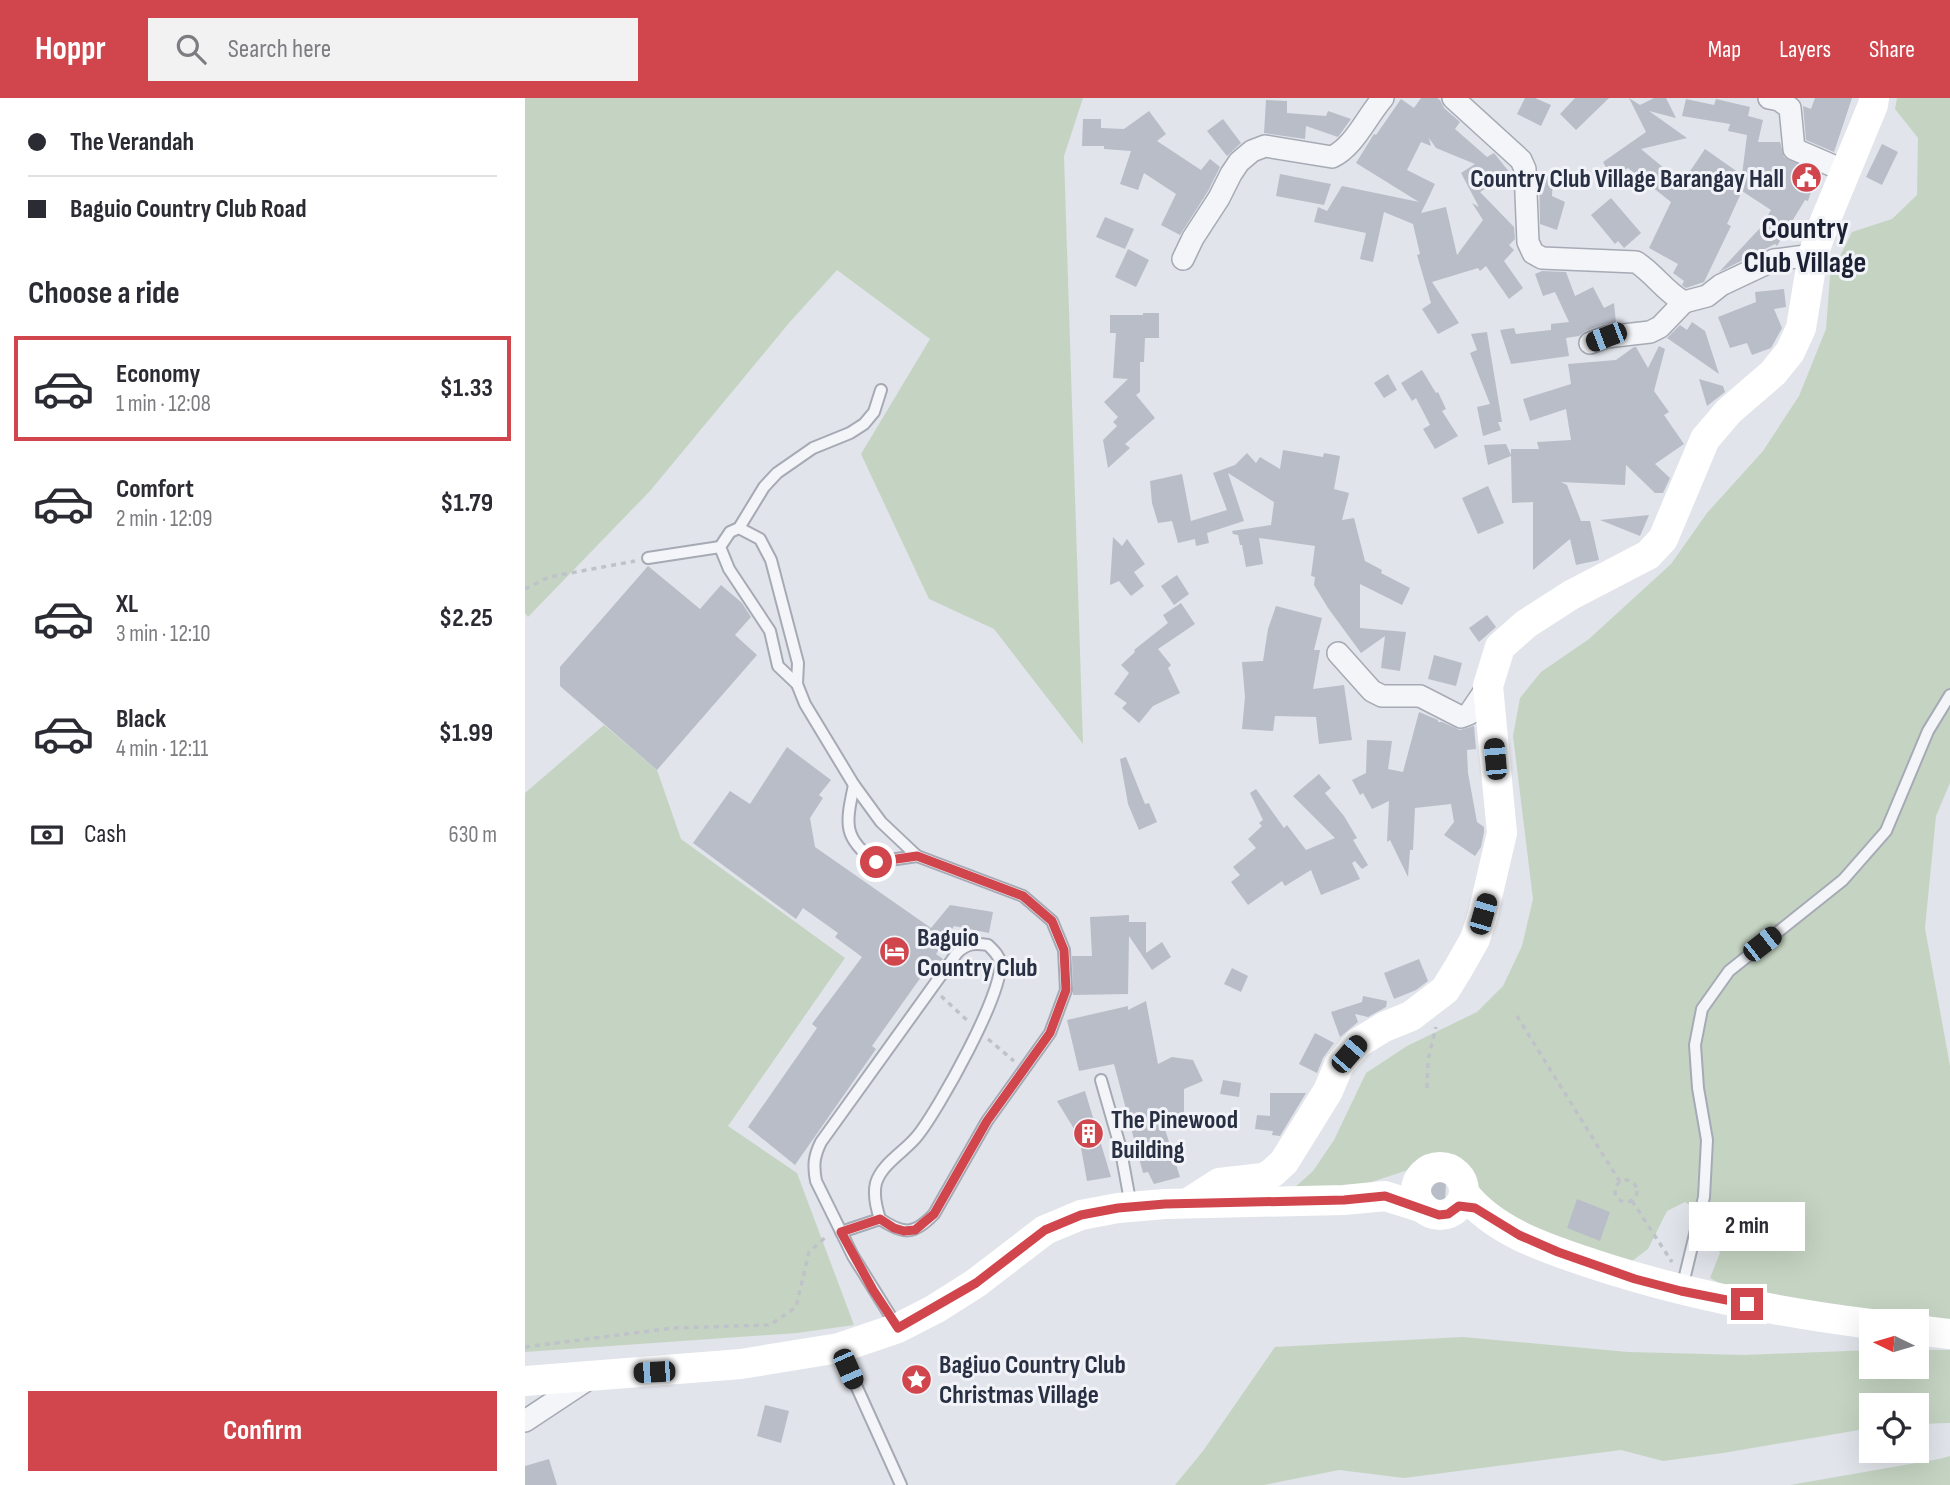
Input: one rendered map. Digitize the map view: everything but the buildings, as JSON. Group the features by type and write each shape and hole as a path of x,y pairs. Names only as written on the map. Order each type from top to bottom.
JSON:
{"main road":[{"path":"1188,1203 1219,1183 1263,1178 1272,1173 1284,1162 1328,1091 1339,1065 1358,1043 1384,1027 1411,1016 1445,990 1475,939 1502,833 1488,686 1500,647 1526,624 1571,595 1647,555 1663,539 1705,439 1729,411 1773,373 1790,352 1801,328 1813,255 1874,98"},
{"path":"525,1381 578,1381 741,1364 839,1348 898,1328 976,1283 1045,1230 1081,1215 1188,1203 1344,1200 1385,1196 1432,1169 1449,1169 1461,1180 1466,1202 1519,1235 1558,1252 1635,1279 1683,1286 1807,1315 1859,1322"},
{"path":"1422,1176 1416,1192 1423,1208"},
{"path":"1385,1196 1444,1215 1466,1202"},
{"path":"1929,1332 1950,1334"}],"street":[{"path":"1183,259 1231,174 1239,162 1252,151 1265,146 1332,157 1348,143 1383,98"},
{"path":"1453,98 1521,160 1525,169 1526,229 1533,253 1542,258 1636,262 1646,268 1666,290 1684,302"},
{"path":"1769,98 1779,100 1790,108 1794,149 1845,172"},
{"path":"1590,343 1606,337 1650,332 1660,327 1684,302 1707,296 1721,285 1774,260 1813,255"},
{"path":"1338,653 1372,691 1383,696 1420,696 1461,717 1469,714 1488,686"},
{"path":"525,1421 578,1381"}],"lane":[{"path":"648,558 720,547 730,532 740,528 764,487 776,473 813,447 850,433 864,424 874,412 881,390"},
{"path":"740,528 760,539 771,560 798,663 797,684 805,704 854,785 881,822 917,856 1023,896 1052,921 1064,950 1066,990 1050,1033 987,1121 934,1214 915,1230 894,1228 880,1219 874,1194 876,1182 883,1169 906,1149 931,1117 985,1016 1000,976 1000,962 996,952 988,945 974,943 964,946 957,953 814,1155 816,1181 873,1290 898,1328"},
{"path":"720,547 739,586 770,631 778,666 797,684"},
{"path":"1683,1286 1704,1197 1707,1140 1698,1088 1695,1045 1702,1009 1729,971 1843,880 1886,831 1928,731 1950,695"},
{"path":"854,785 848,811 850,835 858,849 876,862 917,856"},
{"path":"1101,1080 1122,1164 1125,1208"},
{"path":"841,1232 880,1219"},
{"path":"839,1348 901,1485"}],"path":[{"path":"525,589 549,577 648,558"},
{"path":"1517,1016 1620,1182"},
{"path":"1427,1088 1428,1060 1436,1025"},
{"path":"1628,1181 1635,1185 1637,1192 1632,1200 1623,1202 1617,1198 1615,1190 1620,1182 1628,1181"},
{"path":"1632,1200 1683,1286"},
{"path":"525,1347 673,1328 770,1325 796,1307 810,1252 828,1236 841,1232"}],"green space":[{"path":"525,98 1083,98 1064,156 1083,744 994,629 929,599 861,454 930,339 837,270 789,323 650,491 528,617 525,613"},
{"path":"1897,98 1950,98 1950,783 1936,816 1925,928 1950,1066 1950,1320 1929,1320 1929,1309 1859,1309 1859,1314 1745,1297 1710,1278 1720,1253 1700,1212 1685,1202 1667,1211 1648,1249 1624,1267 1520,1222 1491,1205 1474,1181 1445,1167 1408,1170 1341,1192 1294,1188 1313,1171 1334,1140 1366,1073 1407,1046 1477,1012 1503,986 1522,946 1533,899 1513,736 1520,698 1541,672 1589,639 1671,564 1707,513 1763,451 1799,396 1826,329 1830,276 1852,232 1892,219 1917,195 1918,138 1895,109"},
{"path":"604,725 657,770 681,839 845,958 728,1126 797,1173 854,1325 797,1333 525,1352 525,793"},
{"path":"1463,1337 1628,1352 1745,1355 1859,1350 1859,1379 1929,1379 1929,1350 1950,1350 1950,1423 1929,1424 1929,1393 1859,1393 1859,1430 1723,1453 1663,1461 1621,1450 1404,1478 1339,1470 1264,1485 1175,1485 1203,1451 1275,1347"},
{"path":"1950,1456 1950,1485 1790,1485 1929,1463"}],"place":[{"name":"Country Club Village Barangay Hall","path":"1807,178"},
{"name":"Baguio Country Club","path":"894,952"},
{"name":"The Pinewood Building","path":"1088,1134"},
{"name":"Bagiuo Country Club Christmas Village","path":"916,1379"}],"district":[{"name":"Country Club Village","path":"1805,245"}],"route":[{"path":"876,862 917,856 1023,896 1052,921 1064,950 1066,990 1050,1033 987,1121 934,1214 925,1224 915,1230 904,1231 880,1219 841,1232 898,1328 976,1283 1045,1230 1081,1215 1118,1208 1165,1204 1344,1200 1385,1196 1439,1215 1448,1214 1459,1206 1475,1208 1519,1235 1558,1252 1635,1279 1747,1304"}]}
